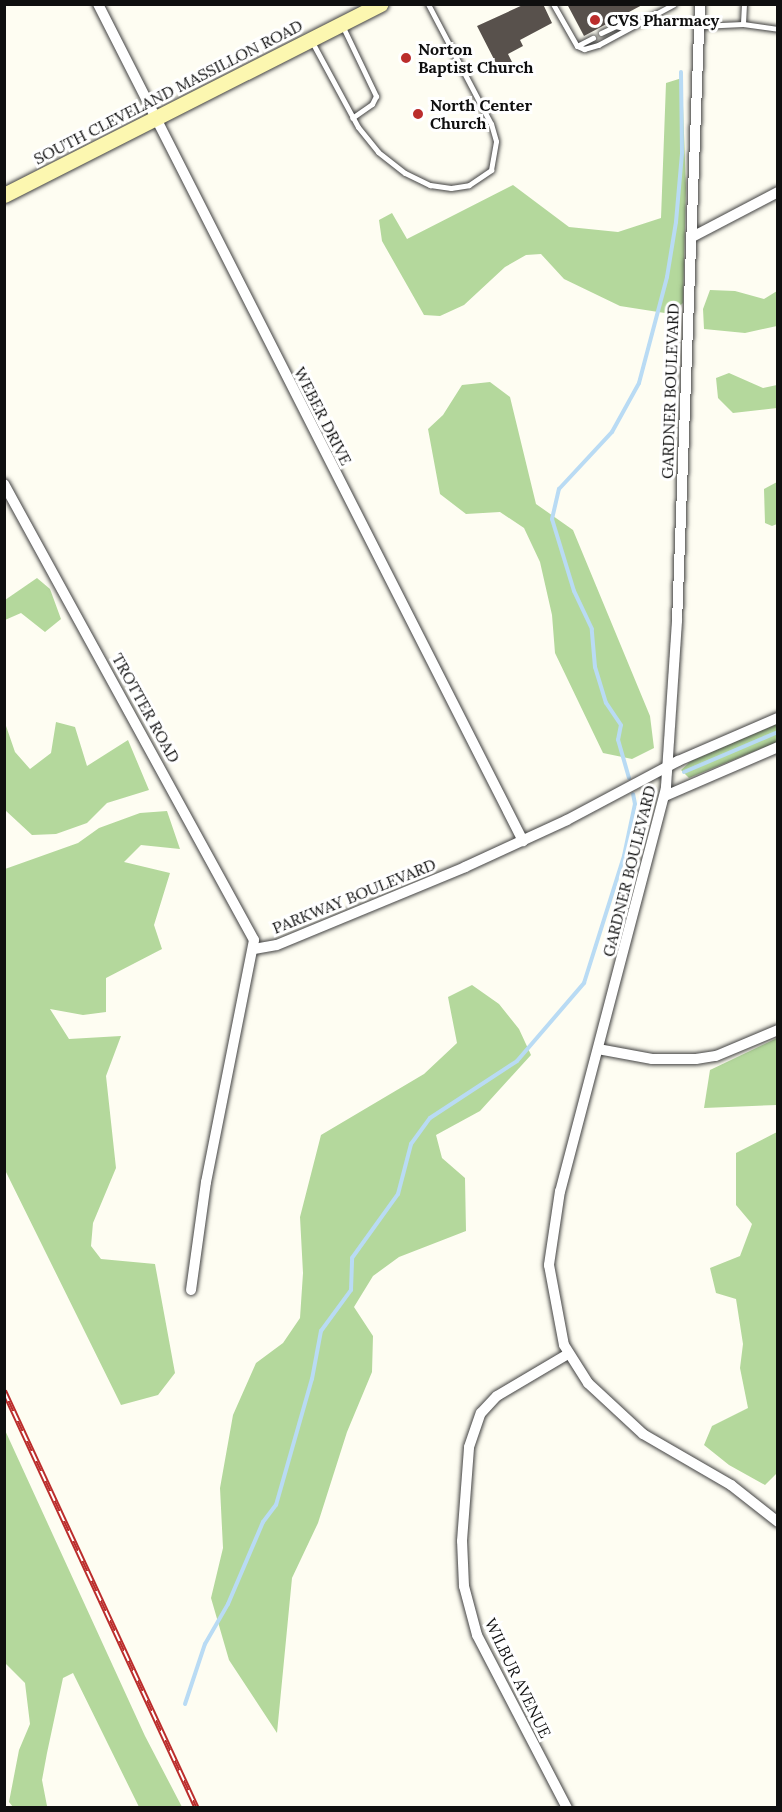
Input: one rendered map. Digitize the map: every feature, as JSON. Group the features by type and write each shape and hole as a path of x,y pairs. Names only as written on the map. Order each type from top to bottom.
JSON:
{"main road":[{"name":"SOUTH CLEVELAND MASSILLON ROAD","path":"4,195 380,4"}],"street":[{"name":"WEBER DRIVE","path":"98,4 523,841"},
{"name":"GARDNER BOULEVARD","path":"700,4 668,766 664,796 550,1241 553,1300 568,1354 588,1383 626,1421 731,1485 777,1522"},
{"path":"692,237 777,192"},
{"name":"TROTTER ROAD","path":"4,484 253,934 254,949"},
{"name":"PARKWAY BOULEVARD","path":"254,949 277,945 523,841 668,766 777,718"},
{"path":"664,796 777,747"},
{"path":"191,1290 206,1182 254,949"},
{"path":"598,1049 652,1059 696,1059 716,1056 777,1030"},
{"name":"WILBUR AVENUE","path":"567,1808 477,1635 464,1586 462,1541 469,1447 481,1413 497,1396 568,1354"}],"lane":[{"path":"311,39 352,118 392,164 430,185 451,188 469,185 492,170 496,157 491,124 428,4"},
{"path":"553,4 577,46"},
{"path":"577,46 590,48 674,4"},
{"path":"743,24 744,4"},
{"path":"341,24 376,96 372,104 352,118"},
{"path":"700,26 743,24 777,29"},
{"path":"602,33 616,26 627,29"},
{"path":"577,46 592,38"}],"green space":[{"path":"682,78 686,188 683,303 671,314 620,306 564,279 541,254 526,255 505,267 464,305 440,316 424,315 382,241 379,220 392,213 407,239 513,185 569,227 618,232 661,218 666,83"},
{"path":"710,290 735,291 764,299 777,291 777,326 745,333 704,329 703,309"},
{"path":"729,373 763,388 777,385 777,408 733,413 718,398 716,378"},
{"path":"490,382 510,397 536,504 573,530 650,716 654,748 632,759 603,753 555,653 552,615 540,562 524,528 500,512 466,514 440,494 428,429 443,415 462,385"},
{"path":"777,482 777,524 772,526 765,523 764,489"},
{"path":"37,578 50,589 61,619 45,632 21,613 5,620 5,600"},
{"path":"56,722 75,727 87,766 128,740 149,790 107,803 87,823 56,834 32,835 5,810 5,723 15,752 30,769 51,753"},
{"path":"777,724 777,742 689,778 681,770 691,761"},
{"path":"167,811 180,849 141,845 124,862 170,873 154,925 162,949 106,978 106,1012 83,1015 50,1009 69,1039 121,1036 106,1076 116,1168 93,1223 91,1246 101,1259 155,1264 175,1373 158,1395 121,1405 5,1170 5,869 78,843 99,828 140,813"},
{"path":"472,985 499,1004 519,1029 531,1055 480,1111 436,1135 442,1158 465,1178 466,1231 399,1257 373,1276 354,1307 373,1336 372,1372 347,1432 318,1523 292,1578 277,1733 229,1660 211,1598 223,1548 220,1488 233,1415 256,1363 283,1343 300,1318 303,1273 300,1217 321,1135 424,1074 457,1043 448,997"},
{"path":"777,1038 777,1105 704,1108 710,1070"},
{"path":"777,1132 778,1472 765,1485 729,1465 704,1445 712,1426 748,1408 740,1368 743,1344 736,1299 716,1293 710,1268 740,1256 752,1224 736,1205 736,1153"},
{"path":"4,1428 145,1736 182,1807 139,1807 73,1673 63,1678 47,1753 42,1780 47,1806 13,1807 9,1802 19,1750 30,1724 25,1683 5,1663"}],"building":[{"path":"525,4 543,4 552,23 520,40 523,46 508,54 513,64 500,71 477,26"},
{"name":"CVS Pharmacy","path":"567,4 644,4 584,36"}],"waterway":[{"path":"629,778 618,740 621,725 606,703 595,667 592,629 574,591 552,519 559,489 612,432 639,383 667,277 676,222 682,154 681,72"},
{"path":"684,772 778,732"},
{"path":"185,1704 205,1644 228,1604 263,1522 276,1505 312,1379 321,1331 351,1290 352,1258 398,1194 411,1144 430,1118 517,1061 584,983 624,856 635,804 633,794"}],"railway":[{"path":"4,1391 197,1808"}],"place":[{"name":"CVS Pharmacy","path":"595,20"},
{"name":"Norton Baptist Church","path":"406,58"},
{"name":"North Center Church","path":"418,114"}]}
